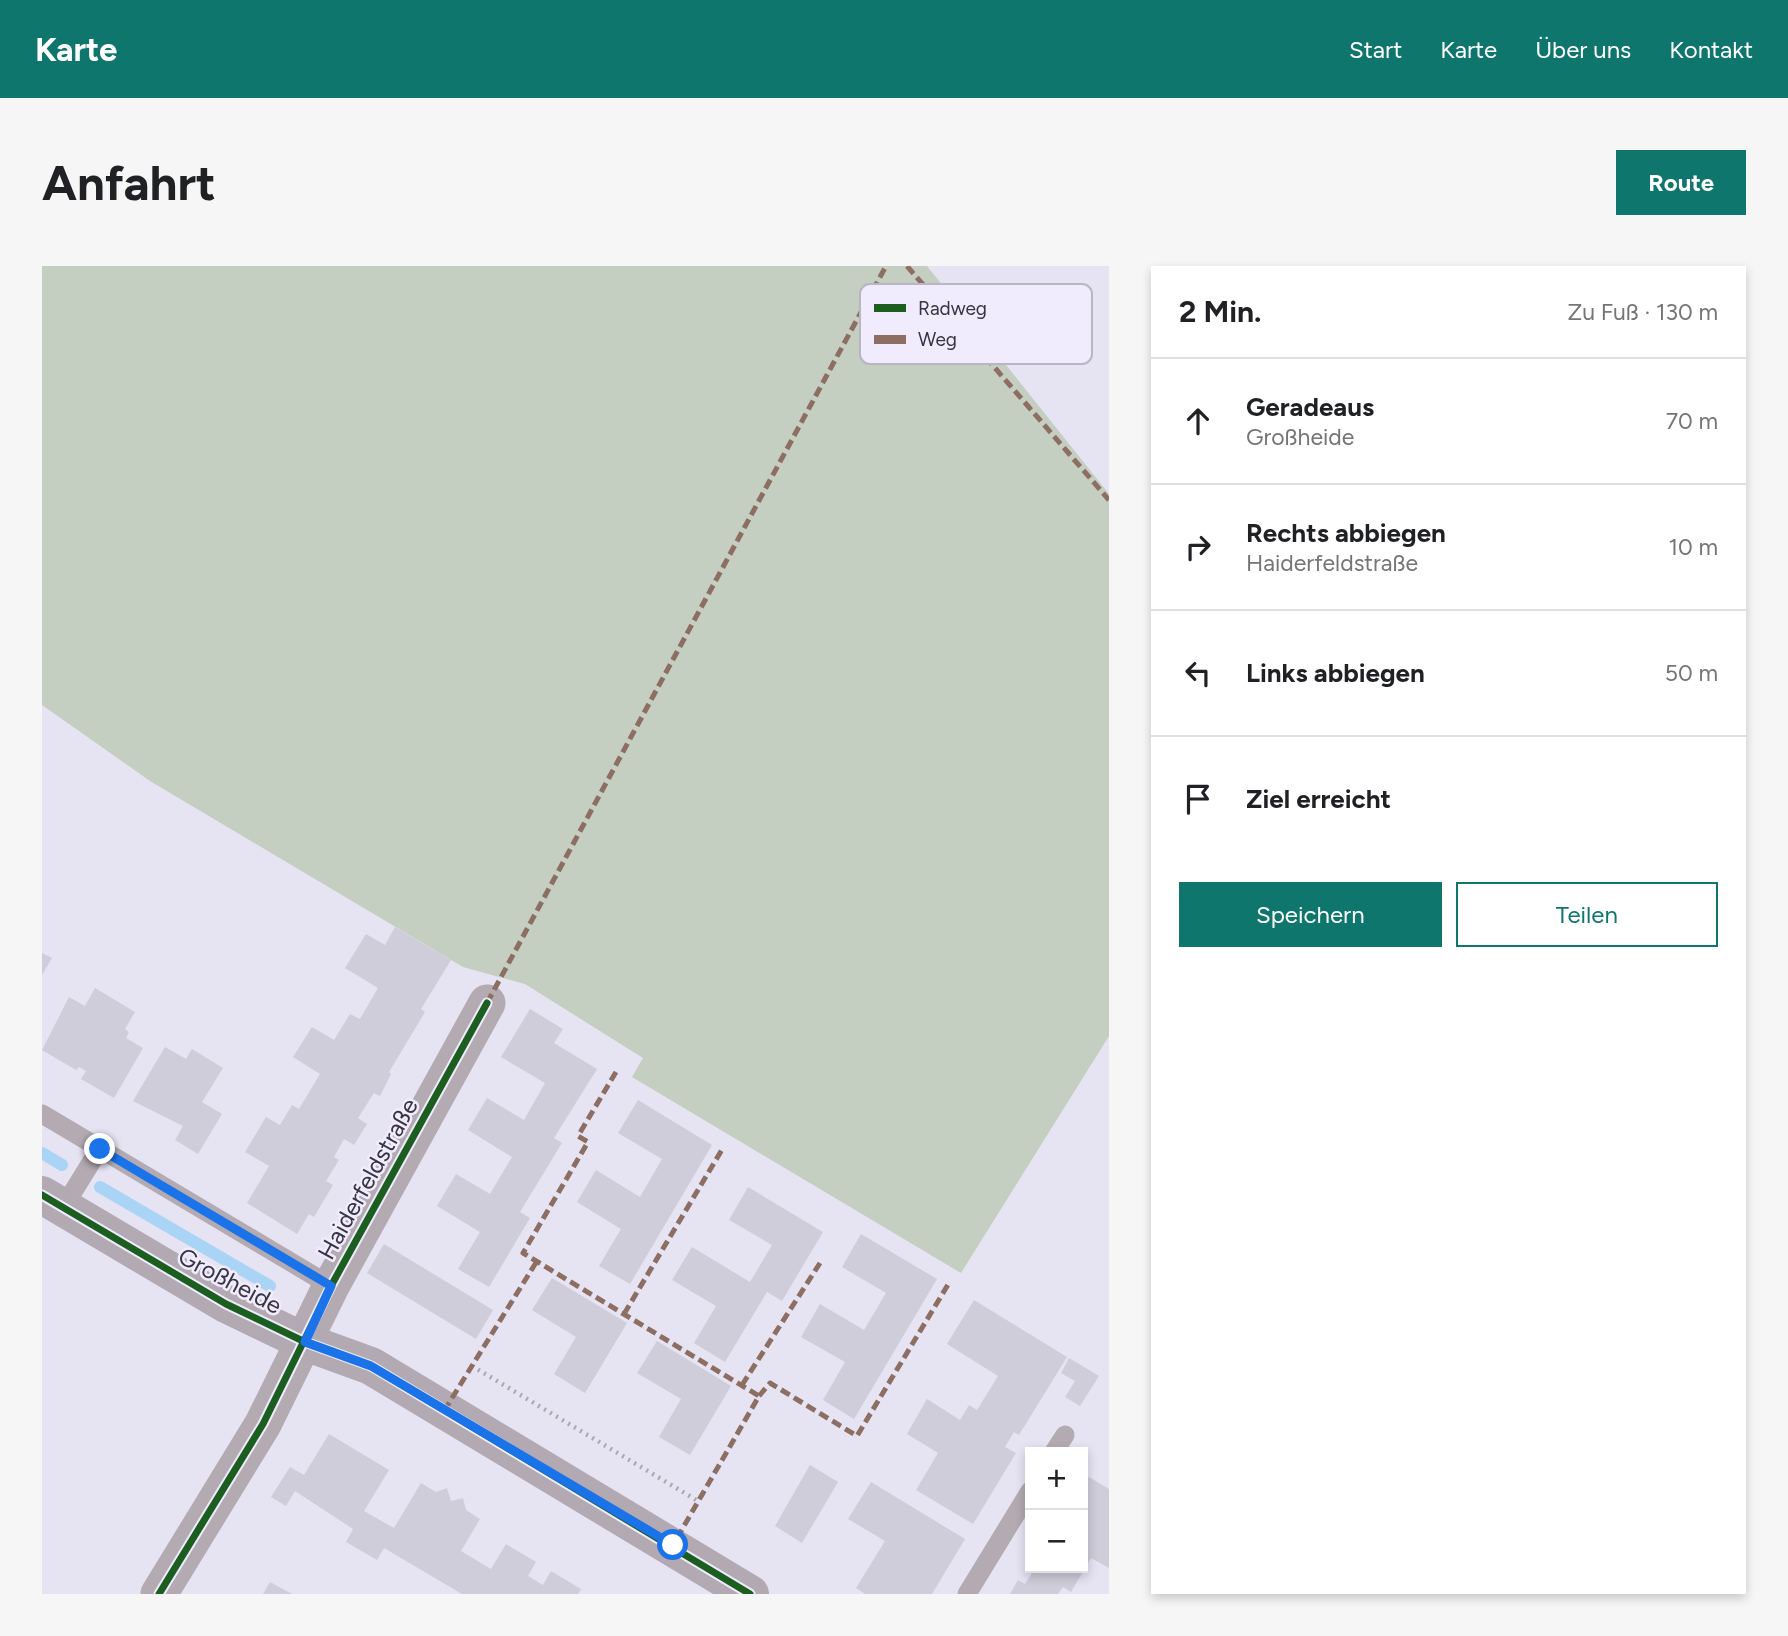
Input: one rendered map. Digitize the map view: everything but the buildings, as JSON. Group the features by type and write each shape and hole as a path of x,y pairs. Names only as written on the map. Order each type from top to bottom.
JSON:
{"street":[{"name":"Haiderfeldstraße","path":"159,1594 263,1424 331,1286 487,1003"},
{"name":"Großheide","path":"53,1201 226,1304 305,1342 371,1366 734,1590"}],"lane":[{"path":"42,1114 331,1286"},
{"path":"53,1201 100,1149"},
{"path":"967,1594 1025,1499"}],"path":[{"path":"472,1366 698,1502"}],"shaded area":[{"path":"42,266 927,266 941,284 860,284 860,364 1005,364 1109,494 1109,1036 961,1273 632,1077 643,1058 525,984 463,967 150,781 42,705"}],"waterway":[{"path":"42,1153 62,1165"},
{"path":"100,1187 270,1286"}],"marked path":[{"path":"876,284 886,266"},
{"path":"907,266 923,284"},
{"path":"487,1003 860,314"},
{"path":"992,364 1109,500"},
{"path":"616,1072 578,1136 588,1142 523,1253 759,1396 673,1545"},
{"path":"624,1314 723,1148"},
{"path":"444,1411 537,1261"},
{"path":"742,1385 820,1263"},
{"path":"759,1396 770,1383 857,1436 949,1283"}],"cycle path":[{"path":"159,1594 263,1424 331,1286 487,1003"},
{"path":"42,1195 226,1304 305,1342 371,1366 750,1594"}],"route":[{"path":"100,1149 331,1286 305,1342 371,1366 673,1545"}]}
